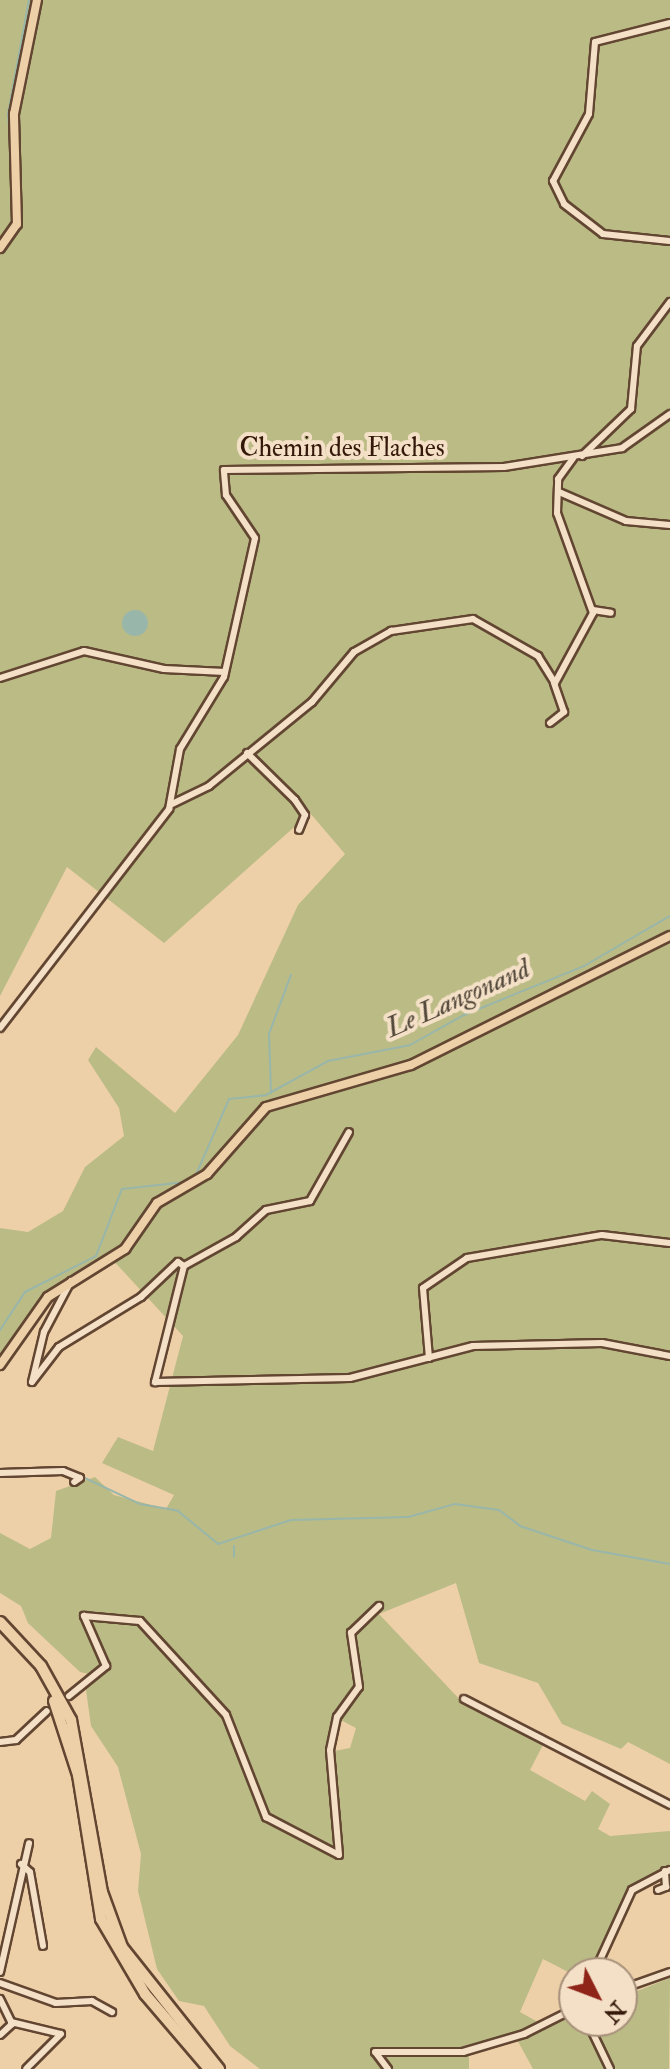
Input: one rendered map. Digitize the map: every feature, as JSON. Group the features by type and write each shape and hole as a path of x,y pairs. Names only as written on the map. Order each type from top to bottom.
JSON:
{"highway":[{"path":"0,1622 41,1666 76,1733 102,1892 122,1947 219,2069"},
{"path":"0,1631 44,1682 69,1736 90,1877 115,1952 209,2069"}],"main road":[{"path":"0,248 14,235 20,186 14,114 37,0"},
{"path":"0,1365 38,1307 71,1280 125,1249 157,1203 207,1174 266,1107 411,1065 670,936"}],"street":[{"path":"670,23 595,42 589,114 553,181 559,198 597,230 670,241"},
{"path":"582,456 631,409 637,346 670,302"},
{"name":"Chemin des Flaches","path":"172,804 180,749 225,672 255,538 226,495 226,469 436,470 582,456 630,445 669,415"},
{"path":"573,457 558,479 566,552 593,610"},
{"path":"559,492 626,521 670,525"},
{"path":"593,610 611,613"},
{"path":"554,683 593,610"},
{"path":"0,1028 172,804 247,753 312,702 354,652 399,629 473,619 538,656 554,683 564,712 550,723"},
{"path":"0,678 84,651 164,669 225,672"},
{"path":"247,753 294,799 305,815 299,830"},
{"path":"349,1132 310,1201 266,1210 249,1229 184,1266 155,1382 350,1378 473,1346 602,1343 670,1356"},
{"path":"429,1358 423,1288 467,1258 602,1235 670,1243"},
{"path":"71,1280 44,1332 32,1382 59,1347 141,1297 178,1262 184,1266"},
{"path":"0,1473 63,1471 80,1478 74,1482"},
{"path":"69,1696 106,1666 84,1616 140,1621 226,1715 266,1817 339,1855 330,1750 337,1717 359,1687 351,1633 379,1606"},
{"path":"464,1699 670,1805"},
{"path":"0,1742 12,1743 47,1711"},
{"path":"0,1972 21,1864 29,1843"},
{"path":"21,1864 30,1872 43,1946"},
{"path":"658,1890 666,1887 667,1870"},
{"path":"601,1957 628,1895 667,1870"},
{"path":"638,1983 670,1972"},
{"path":"0,1983 56,2003 92,2001 112,2012"},
{"path":"0,1999 11,2022"},
{"path":"388,2069 375,2052 463,2052 524,2034 558,2017"},
{"path":"0,2035 11,2022"},
{"path":"11,2022 61,2034 26,2069"},
{"path":"595,2037 610,2069"}],"green space":[{"path":"0,0 670,0 670,1764 628,1742 621,1749 562,1724 538,1683 479,1663 456,1583 379,1614 463,1703 543,1745 530,1770 585,1801 592,1791 610,1804 598,1829 610,1836 670,1831 670,1868 631,1888 599,1957 558,1957 558,1967 543,1959 520,2012 545,2026 558,2021 558,2037 638,2037 638,1991 670,1978 669,2069 533,2069 514,2034 469,2048 469,2069 260,2069 230,2046 204,2006 179,2001 157,1969 138,1891 141,1854 118,1767 91,1726 86,1690 93,1675 80,1672 28,1623 21,1606 0,1593 0,1533 30,1549 51,1538 56,1491 95,1477 114,1495 166,1509 174,1495 102,1463 118,1437 153,1451 183,1336 110,1257 56,1290 0,1372 0,1228 28,1232 63,1211 85,1167 124,1136 119,1108 88,1060 96,1047 175,1113 238,1035 298,905 345,854 310,813 164,943 67,867 0,996","holes":["335,1717 356,1728 350,1748 329,1752"]}],"shaded area":[{"path":"135,610 144,614 148,623 144,632 135,636 126,632 122,623 126,614"}],"waterway":[{"path":"12,172 8,114 29,0"},
{"name":"Le Langonand","path":"195,1177 229,1099 266,1095 328,1061 410,1045 464,1015 584,966 670,916"},
{"path":"271,1093 269,1034 291,975"},
{"name":"Le Langonand","path":"0,1330 25,1292 96,1256 122,1189 186,1182"},
{"path":"70,1471 140,1504 178,1511 218,1544 291,1520 408,1517 455,1504 499,1510 520,1526 592,1550 670,1564"},
{"path":"234,1546 234,1557"}]}
